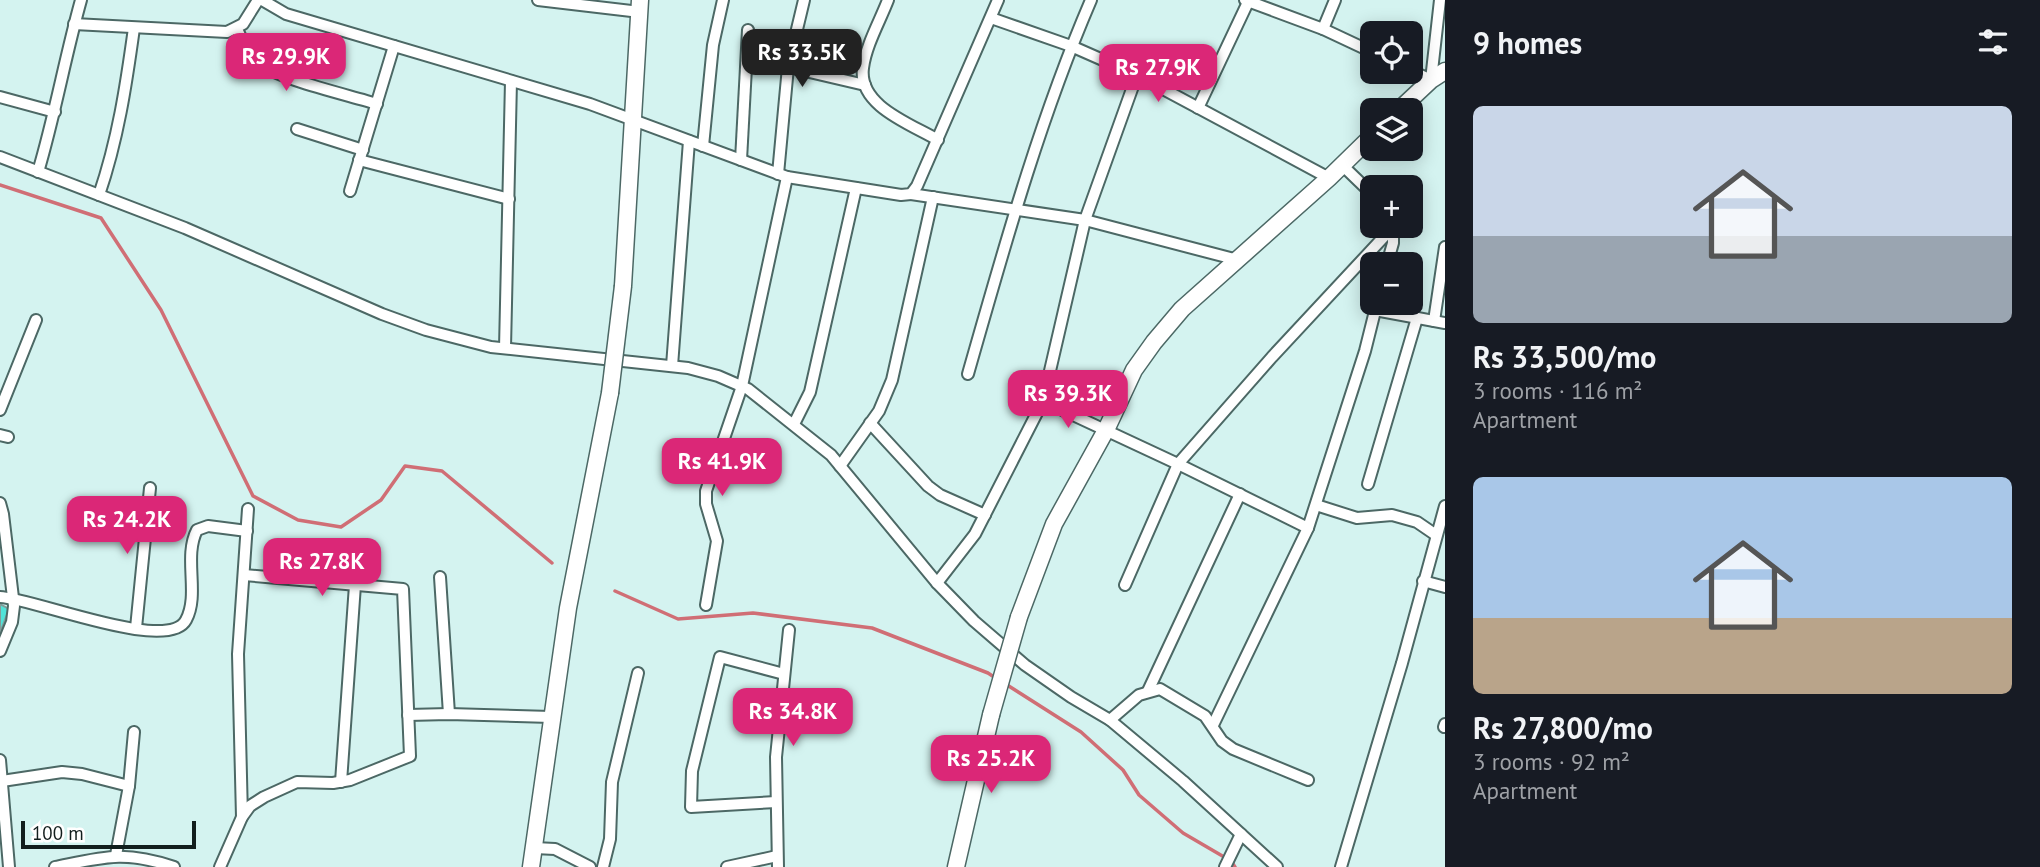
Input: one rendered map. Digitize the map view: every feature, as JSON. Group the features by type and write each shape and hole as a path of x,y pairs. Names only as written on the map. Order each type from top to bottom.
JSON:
{"street":[{"path":"38,172 81,0"},
{"path":"74,24 213,33 237,29 260,0 286,13 590,104 783,176 1085,220 1238,261"},
{"path":"531,867 568,608 610,393 624,286 640,6 538,0"},
{"path":"703,146 713,45 723,0"},
{"path":"706,605 717,541 706,504 706,491 743,386 783,176 788,67 804,0"},
{"path":"888,0 865,58 864,85 870,96 885,110 938,140"},
{"path":"911,194 938,140 998,0"},
{"path":"968,374 1015,210 1071,46 1091,0"},
{"path":"1198,108 1247,0 1360,46"},
{"path":"1323,29 1335,0"},
{"path":"1412,98 1438,75 1440,0"},
{"path":"991,18 1071,46 1137,75 1329,178"},
{"path":"99,195 121,122 134,28"},
{"path":"237,29 250,56 263,67 377,104"},
{"path":"741,160 748,30"},
{"path":"350,191 394,46"},
{"path":"788,67 864,85"},
{"path":"937,583 975,534 1043,401 1085,220 1137,75"},
{"path":"505,348 511,81"},
{"path":"0,97 55,111"},
{"path":"296,130 361,155 509,200"},
{"path":"672,366 690,141"},
{"path":"956,867 991,715 1019,617 1054,524 1106,430 1134,370 1153,342 1182,309 1360,148"},
{"path":"0,157 185,228 382,314 426,330 491,347 672,366 718,376 743,386 831,455 937,583 974,621 1025,665 1070,697 1110,720 1183,781 1277,867"},
{"path":"1342,165 1360,182"},
{"path":"794,424 810,392 856,188"},
{"path":"840,466 879,411 892,380 933,197"},
{"path":"1125,585 1178,464 1382,238"},
{"path":"1406,315 1439,322 1445,247"},
{"path":"1213,725 1308,528 1374,315"},
{"path":"1368,484 1417,318"},
{"path":"0,410 36,320"},
{"path":"1043,401 1308,528"},
{"path":"870,423 928,486 940,495 985,515"},
{"path":"136,628 150,488"},
{"path":"1148,691 1240,494"},
{"path":"0,503 13,598 12,622 0,651"},
{"path":"1315,505 1357,518 1392,514 1417,522 1436,535"},
{"path":"1341,867 1398,677 1445,506"},
{"path":"242,817 238,654 248,509"},
{"path":"0,597 136,628 170,631 178,629 184,624 189,612 192,546 197,530 208,526 247,531"},
{"path":"220,867 242,817 250,806 287,785 297,782 341,782 365,776 410,755 403,589 244,575"},
{"path":"440,577 449,714"},
{"path":"1423,581 1445,587"},
{"path":"341,782 355,584"},
{"path":"727,867 777,861 776,757 789,630"},
{"path":"776,802 691,807 692,771 720,657 785,674"},
{"path":"603,867 610,839 612,782 638,673"},
{"path":"1110,720 1139,695 1160,689 1195,708 1213,725 1222,741 1233,749 1308,780"},
{"path":"408,715 551,716"},
{"path":"116,855 129,786 135,732"},
{"path":"0,760 9,867"},
{"path":"2,781 62,772 82,774 129,786"},
{"path":"1228,862 1241,834"},
{"path":"535,848 555,849 590,867"},
{"path":"55,867 116,855 133,856 174,867"}],"building":[{"path":"0,604 9,609 0,633"}],"waterway":[{"path":"0,185 101,218 161,310 253,496 298,520 341,527 381,500 405,466 442,471 552,563"},
{"path":"615,591 678,619 753,613 872,628 988,673 997,679"},
{"path":"1004,683 1081,732 1123,770 1139,795 1183,833 1231,861 1235,867"}]}
